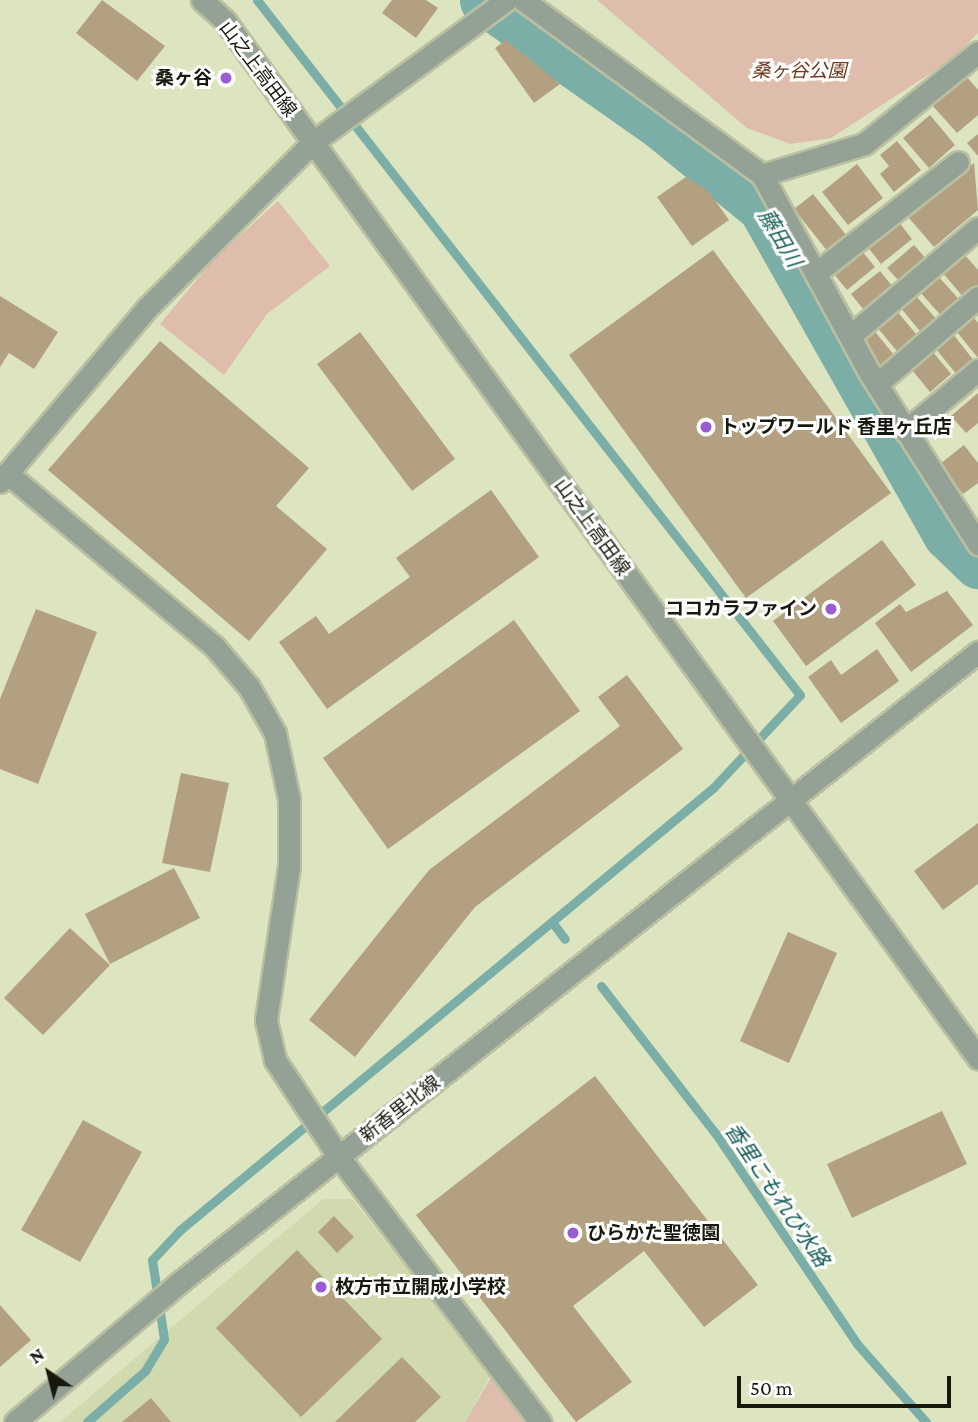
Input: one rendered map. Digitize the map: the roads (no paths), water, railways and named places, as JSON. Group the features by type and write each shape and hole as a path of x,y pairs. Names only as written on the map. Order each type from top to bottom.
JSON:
{"street":[{"name":"山之上高田線","path":"202,0 313,142 978,1058"},
{"path":"523,0 762,175 877,384 974,534"},
{"path":"503,2 313,142 148,307 4,478 214,646 249,687 275,733 289,799 289,866 266,1020 275,1060 317,1127 540,1422"},
{"path":"762,175 864,144 978,52"},
{"path":"816,273 958,162"},
{"path":"850,337 978,228"},
{"path":"877,384 978,297"},
{"path":"905,431 978,370"},
{"name":"新香里北線","path":"15,1422 172,1289 977,654"}],"waterway":[{"path":"87,1422 145,1371 164,1339 152,1260 180,1230 713,788 800,695 257,0"},
{"name":"藤田川","path":"485,0 660,123 763,207 948,534 978,563"},
{"name":"香里こもれび水路","path":"552,922 565,939"},
{"name":"香里こもれび水路","path":"601,986 716,1134 858,1345 926,1422"}],"place":[{"name":"桑ヶ谷","path":"226,78"},
{"name":"トップワールド 香里ヶ丘店","path":"706,427"},
{"name":"ココカラファイン","path":"831,609"},
{"name":"ひらかた聖徳園","path":"573,1233"},
{"name":"枚方市立開成小学校","path":"321,1287"}],"park label":[{"name":"桑ヶ谷公園","path":"799,71"}]}
